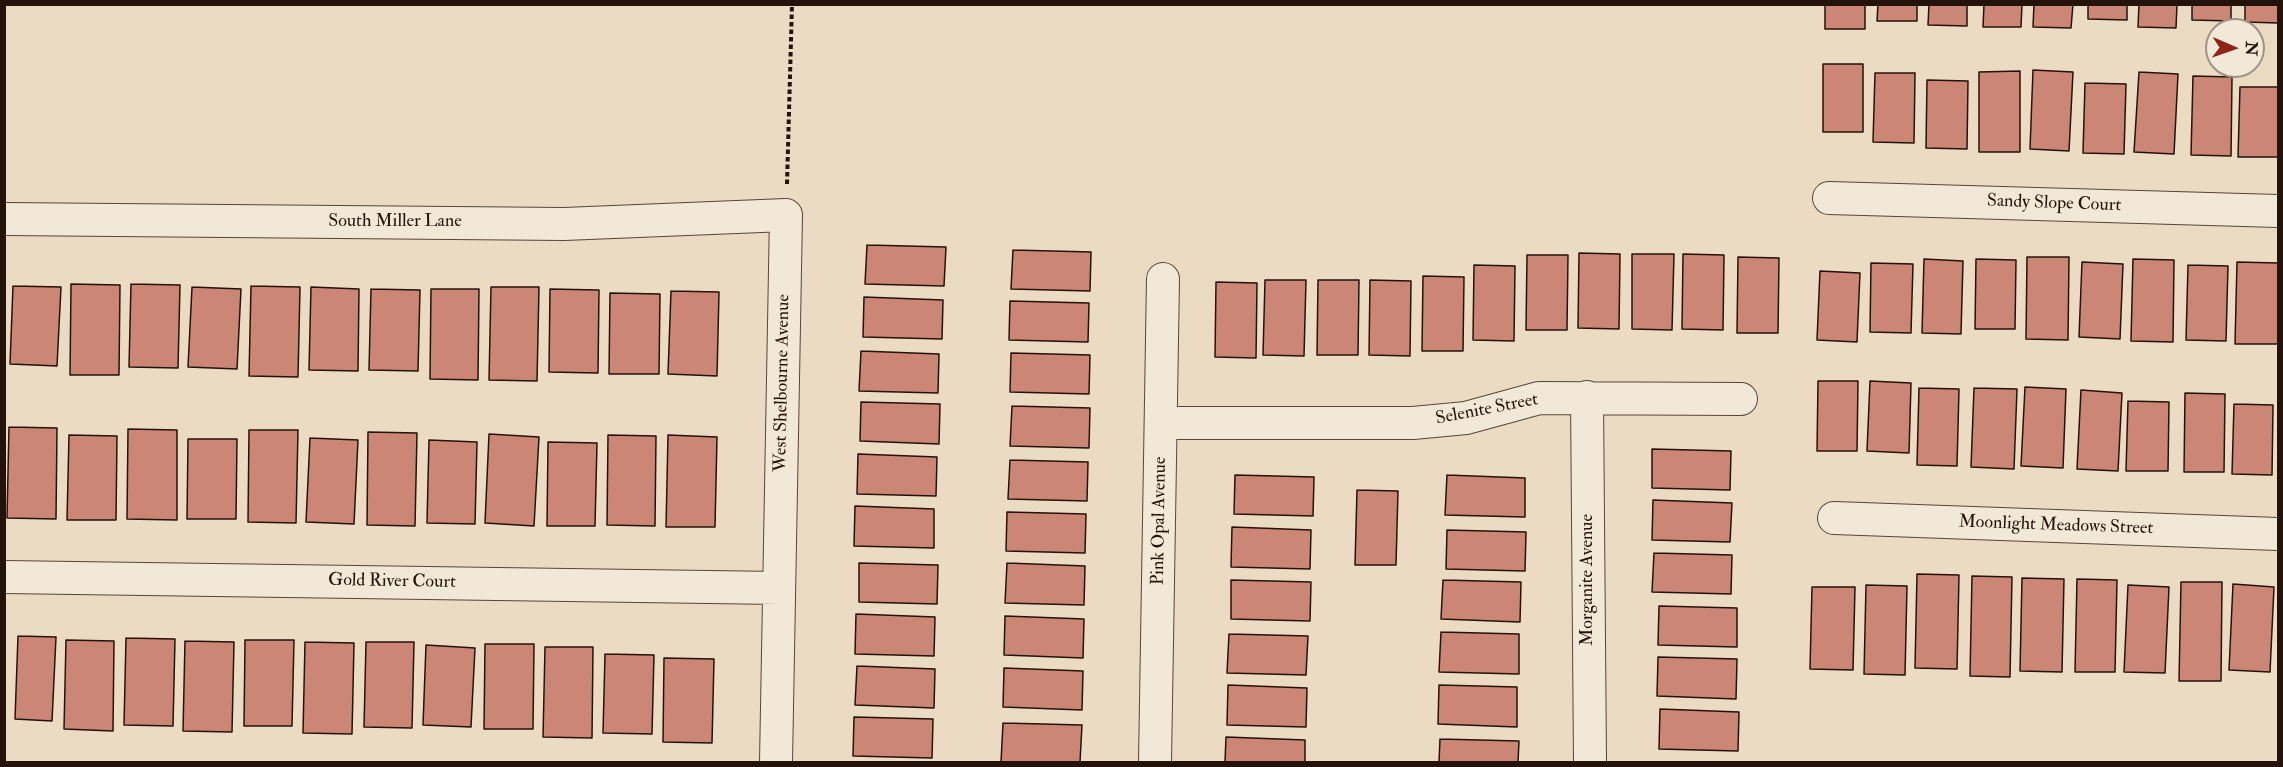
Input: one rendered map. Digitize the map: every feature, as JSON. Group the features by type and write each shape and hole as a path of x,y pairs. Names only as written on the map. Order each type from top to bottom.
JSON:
{"street":[{"name":"Sandy Slope Court","path":"1829,198 2278,211"},
{"name":"South Miller Lane","path":"4,219 564,224 786,215"},
{"name":"West Shelbourne Avenue","path":"776,762 786,215"},
{"name":"Pink Opal Avenue","path":"1155,762 1163,279"},
{"name":"Morganite Avenue","path":"1587,397 1590,762"},
{"name":"Selenite Street","path":"1162,423 1413,423 1466,418 1539,398 1741,399"},
{"name":"Moonlight Meadows Street","path":"1834,518 2278,534"},
{"name":"Gold River Court","path":"4,577 779,588"}],"path":[{"path":"786,215 792,4"}],"building":[{"path":"1825,4 1865,4 1865,29 1825,29"},
{"path":"1878,4 1917,4 1917,21 1877,21"},
{"path":"1929,4 1967,4 1967,26 1928,25"},
{"path":"1984,4 2022,4 2021,27 1983,27"},
{"path":"2034,4 2073,4 2071,28 2033,27"},
{"path":"2088,4 2127,4 2127,20 2088,19"},
{"path":"2139,4 2177,4 2176,28 2138,27"},
{"path":"2192,4 2231,4 2231,18 2192,20"},
{"path":"2245,4 2278,4 2278,23 2265,23 2265,18 2245,18"},
{"path":"1823,64 1863,64 1863,132 1823,132"},
{"path":"2033,70 2073,72 2069,151 2030,149"},
{"path":"2020,71 2020,152 1979,152 1979,72"},
{"path":"2139,72 2178,74 2174,154 2134,152"},
{"path":"1875,73 1915,73 1914,143 1873,142"},
{"path":"2193,76 2232,78 2231,156 2191,155"},
{"path":"1927,80 1968,81 1967,149 1926,148"},
{"path":"2085,83 2126,84 2124,154 2083,153"},
{"path":"2240,87 2278,87 2278,157 2238,157"},
{"path":"867,245 946,247 944,286 865,284"},
{"path":"1013,250 1091,252 1090,291 1011,289"},
{"path":"1579,253 1620,254 1619,329 1578,328"},
{"path":"1632,254 1674,254 1672,330 1632,329"},
{"path":"1683,254 1724,255 1723,330 1682,329"},
{"path":"1527,255 1568,255 1567,330 1526,330"},
{"path":"1738,257 1779,258 1778,333 1737,333"},
{"path":"2027,257 2069,257 2068,340 2026,339"},
{"path":"1924,259 1963,261 1961,334 1922,333"},
{"path":"1976,259 2016,260 2015,329 1975,329"},
{"path":"2133,259 2174,260 2173,342 2131,341"},
{"path":"2082,262 2123,264 2120,339 2079,337"},
{"path":"2237,262 2278,263 2278,344 2235,344"},
{"path":"1871,263 1913,264 1911,333 1870,332"},
{"path":"1474,265 1515,266 1514,341 1473,340"},
{"path":"2188,265 2228,266 2226,341 2186,340"},
{"path":"1820,271 1860,273 1857,342 1817,340"},
{"path":"1423,276 1464,277 1463,351 1422,351"},
{"path":"1265,280 1306,280 1304,356 1263,355"},
{"path":"1318,280 1359,280 1358,355 1317,355"},
{"path":"1370,280 1411,281 1410,356 1369,355"},
{"path":"1216,282 1257,283 1256,358 1215,357"},
{"path":"71,284 120,285 119,375 70,375"},
{"path":"131,284 180,285 178,368 129,367"},
{"path":"13,286 61,287 57,366 10,364"},
{"path":"251,286 300,287 298,377 249,376"},
{"path":"192,287 241,289 237,369 188,367"},
{"path":"311,287 359,289 358,371 309,370"},
{"path":"491,287 539,287 537,381 489,380"},
{"path":"371,289 420,290 418,371 369,370"},
{"path":"431,289 479,289 478,380 430,379"},
{"path":"550,289 599,290 598,373 549,372"},
{"path":"671,291 719,292 717,376 668,374"},
{"path":"610,293 660,294 659,374 609,374"},
{"path":"864,297 943,300 942,339 863,337"},
{"path":"1010,301 1089,303 1088,342 1009,340"},
{"path":"861,351 939,354 938,393 859,391"},
{"path":"1011,353 1090,355 1089,394 1010,392"},
{"path":"1818,381 1858,381 1857,451 1817,451"},
{"path":"1870,381 1911,383 1909,453 1867,451"},
{"path":"2025,387 2066,389 2063,468 2021,466"},
{"path":"1919,388 1959,389 1957,466 1917,465"},
{"path":"1974,388 2017,389 2014,469 1971,467"},
{"path":"2081,390 2122,393 2118,471 2077,469"},
{"path":"2185,393 2225,394 2224,472 2184,472"},
{"path":"2128,401 2169,402 2168,471 2126,471"},
{"path":"861,402 940,404 939,444 860,441"},
{"path":"2234,404 2273,405 2272,475 2232,474"},
{"path":"1012,406 1090,408 1089,448 1010,446"},
{"path":"9,427 57,428 56,519 7,518"},
{"path":"128,429 177,430 177,520 127,519"},
{"path":"249,430 298,430 296,523 248,522"},
{"path":"368,432 417,433 415,526 367,525"},
{"path":"489,434 539,437 534,526 485,523"},
{"path":"69,435 117,436 116,520 67,520"},
{"path":"608,435 656,436 655,526 607,525"},
{"path":"668,435 717,437 715,527 666,527"},
{"path":"310,438 358,440 354,524 306,522"},
{"path":"188,439 237,439 236,519 187,519"},
{"path":"429,440 477,442 475,524 427,523"},
{"path":"548,442 597,443 595,526 547,526"},
{"path":"1652,449 1731,451 1730,490 1652,488"},
{"path":"858,454 937,457 936,496 857,494"},
{"path":"1010,460 1088,462 1087,501 1008,499"},
{"path":"1235,475 1314,477 1313,516 1234,514"},
{"path":"1447,475 1525,478 1525,517 1445,515"},
{"path":"1357,490 1398,491 1396,565 1355,565"},
{"path":"1653,500 1732,503 1730,542 1652,540"},
{"path":"855,506 934,509 934,548 854,546"},
{"path":"1007,512 1086,514 1085,553 1006,551"},
{"path":"1232,527 1311,530 1310,569 1231,567"},
{"path":"1447,530 1526,532 1525,571 1446,569"},
{"path":"1654,553 1732,555 1731,594 1652,592"},
{"path":"859,563 938,565 937,604 859,602"},
{"path":"1007,563 1085,566 1084,605 1005,603"},
{"path":"1917,574 1959,575 1957,669 1915,668"},
{"path":"1972,576 2012,577 2010,677 1970,676"},
{"path":"2022,578 2064,579 2062,672 2020,671"},
{"path":"2077,579 2117,580 2115,672 2075,672"},
{"path":"1231,580 1311,582 1310,621 1231,619"},
{"path":"1443,580 1521,582 1520,622 1441,619"},
{"path":"2181,582 2222,582 2221,681 2179,681"},
{"path":"2233,584 2274,587 2270,672 2229,670"},
{"path":"1866,585 1907,586 1905,675 1864,674"},
{"path":"2128,585 2169,587 2165,673 2124,672"},
{"path":"1812,587 1855,587 1853,670 1810,669"},
{"path":"1659,606 1737,608 1737,647 1658,645"},
{"path":"856,614 935,617 934,656 855,654"},
{"path":"1005,616 1084,619 1083,658 1004,655"},
{"path":"1441,632 1519,634 1519,674 1439,672"},
{"path":"1229,634 1308,636 1306,675 1227,673"},
{"path":"18,636 56,637 52,721 15,719"},
{"path":"126,638 175,639 173,726 124,725"},
{"path":"66,640 114,641 113,731 64,729"},
{"path":"245,640 294,640 292,726 244,726"},
{"path":"185,641 234,642 232,732 183,731"},
{"path":"305,642 354,643 352,734 303,733"},
{"path":"366,642 414,642 412,728 364,727"},
{"path":"485,644 534,644 533,729 484,729"},
{"path":"426,645 475,648 471,727 423,725"},
{"path":"545,647 593,647 592,738 543,737"},
{"path":"605,654 654,655 652,734 603,733"},
{"path":"1658,657 1737,659 1736,699 1657,696"},
{"path":"664,658 714,659 712,743 663,742"},
{"path":"857,666 935,669 934,708 855,705"},
{"path":"1004,668 1083,671 1082,710 1003,707"},
{"path":"1228,685 1307,688 1306,727 1227,725"},
{"path":"1439,685 1517,687 1517,727 1438,724"},
{"path":"1660,709 1739,712 1738,751 1659,749"},
{"path":"854,717 933,719 932,758 853,756"},
{"path":"1003,723 1082,725 1080,762 1001,762"},
{"path":"1226,737 1305,740 1305,762 1225,762"},
{"path":"1440,739 1519,741 1518,762 1439,762"}]}
